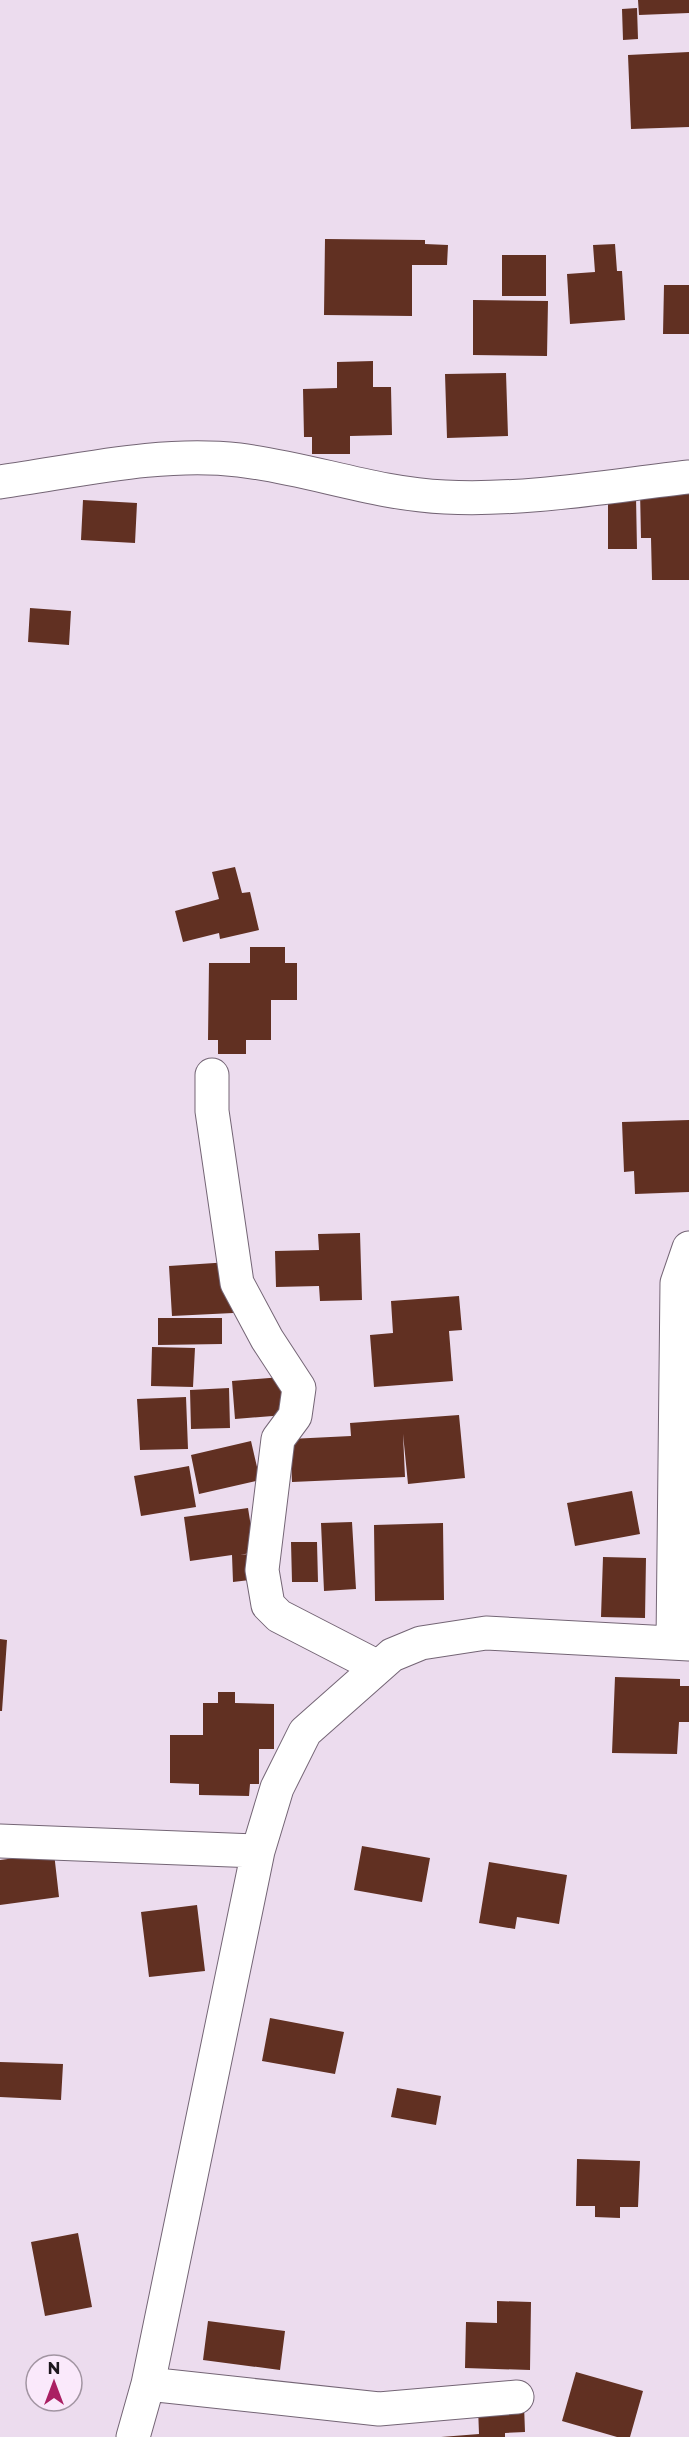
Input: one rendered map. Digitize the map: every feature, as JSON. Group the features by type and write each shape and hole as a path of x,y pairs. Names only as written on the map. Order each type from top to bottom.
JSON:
{"street":[{"path":"0,482 166,459 206,457 242,460 400,492 442,497 482,498 689,477"},
{"path":"212,1075 212,1111 237,1283 267,1339 299,1388 295,1416 278,1439 262,1570 268,1605 279,1616 376,1666"},
{"path":"133,2437 148,2384 258,1851 277,1788 305,1732 376,1666 392,1655 422,1643 486,1633 681,1643 677,1283 689,1248"},
{"path":"0,1841 258,1851"},
{"path":"148,2384 379,2409 517,2397"}],"building":[{"path":"638,0 689,0 689,13 639,15"},
{"path":"637,8 638,39 623,40 622,9"},
{"path":"689,52 689,127 631,129 628,55"},
{"path":"325,239 425,240 425,244 448,245 447,265 412,265 412,316 324,315"},
{"path":"615,244 617,271 622,271 625,320 570,324 567,274 595,272 593,245"},
{"path":"502,255 546,255 546,296 502,296"},
{"path":"664,285 689,285 689,334 663,334"},
{"path":"473,300 548,301 547,356 473,355"},
{"path":"373,361 373,387 391,387 392,435 350,436 350,454 312,454 312,437 304,437 303,389 337,388 337,362"},
{"path":"506,373 508,436 447,438 445,374"},
{"path":"689,489 689,580 652,580 651,538 641,538 640,490"},
{"path":"608,497 636,497 637,549 608,549"},
{"path":"83,500 137,503 135,543 81,540"},
{"path":"30,608 71,611 69,645 28,642"},
{"path":"235,867 242,893 250,892 259,930 220,939 219,933 183,942 175,911 219,899 212,872"},
{"path":"250,947 285,947 285,963 297,963 297,1000 271,1000 271,1040 246,1040 246,1054 218,1054 218,1040 208,1040 209,963 250,963"},
{"path":"689,1120 689,1192 635,1194 634,1171 624,1172 622,1122"},
{"path":"360,1233 362,1300 320,1301 319,1286 276,1287 275,1251 319,1250 318,1234"},
{"path":"230,1262 233,1313 172,1316 169,1266"},
{"path":"459,1296 462,1330 449,1331 453,1381 374,1387 370,1335 393,1333 391,1301"},
{"path":"158,1318 222,1318 222,1344 158,1345"},
{"path":"152,1347 195,1348 193,1387 151,1386"},
{"path":"282,1377 285,1415 235,1419 232,1381"},
{"path":"229,1388 230,1428 191,1429 190,1390"},
{"path":"186,1397 188,1449 140,1450 137,1399"},
{"path":"459,1415 465,1478 408,1484 403,1434 405,1477 292,1482 290,1439 351,1436 350,1423"},
{"path":"251,1441 260,1480 199,1494 191,1455"},
{"path":"189,1466 196,1507 141,1516 134,1476"},
{"path":"632,1491 640,1534 575,1546 567,1503"},
{"path":"248,1508 255,1552 240,1555 257,1553 259,1579 233,1582 232,1555 190,1561 184,1517"},
{"path":"352,1522 356,1589 324,1591 321,1523"},
{"path":"443,1523 444,1600 375,1601 374,1525"},
{"path":"291,1542 317,1542 318,1582 292,1582"},
{"path":"603,1557 646,1558 645,1618 601,1617"},
{"path":"0,1639 7,1640 2,1711 0,1711"},
{"path":"615,1677 680,1679 680,1686 689,1686 689,1722 679,1722 677,1754 612,1753"},
{"path":"218,1692 235,1692 235,1703 274,1704 274,1749 259,1749 259,1784 250,1784 249,1796 199,1795 199,1784 170,1783 170,1735 203,1735 203,1703 218,1703"},
{"path":"362,1846 430,1858 422,1902 354,1890"},
{"path":"54,1853 59,1897 0,1905 0,1860"},
{"path":"489,1862 567,1875 559,1924 517,1917 515,1929 479,1923"},
{"path":"197,1905 205,1971 149,1977 141,1912"},
{"path":"270,2018 344,2032 335,2074 262,2061"},
{"path":"0,2062 63,2064 61,2100 0,2097"},
{"path":"397,2088 441,2096 436,2125 391,2117"},
{"path":"577,2159 640,2161 638,2207 620,2207 620,2218 595,2217 595,2206 576,2206"},
{"path":"78,2233 92,2307 45,2316 31,2242"},
{"path":"497,2301 531,2302 530,2370 465,2368 466,2322 497,2323"},
{"path":"208,2321 285,2331 280,2370 203,2360"},
{"path":"576,2372 643,2391 630,2437 617,2437 562,2421"},
{"path":"524,2405 525,2432 505,2433 505,2437 441,2437 479,2434 478,2407"}]}
